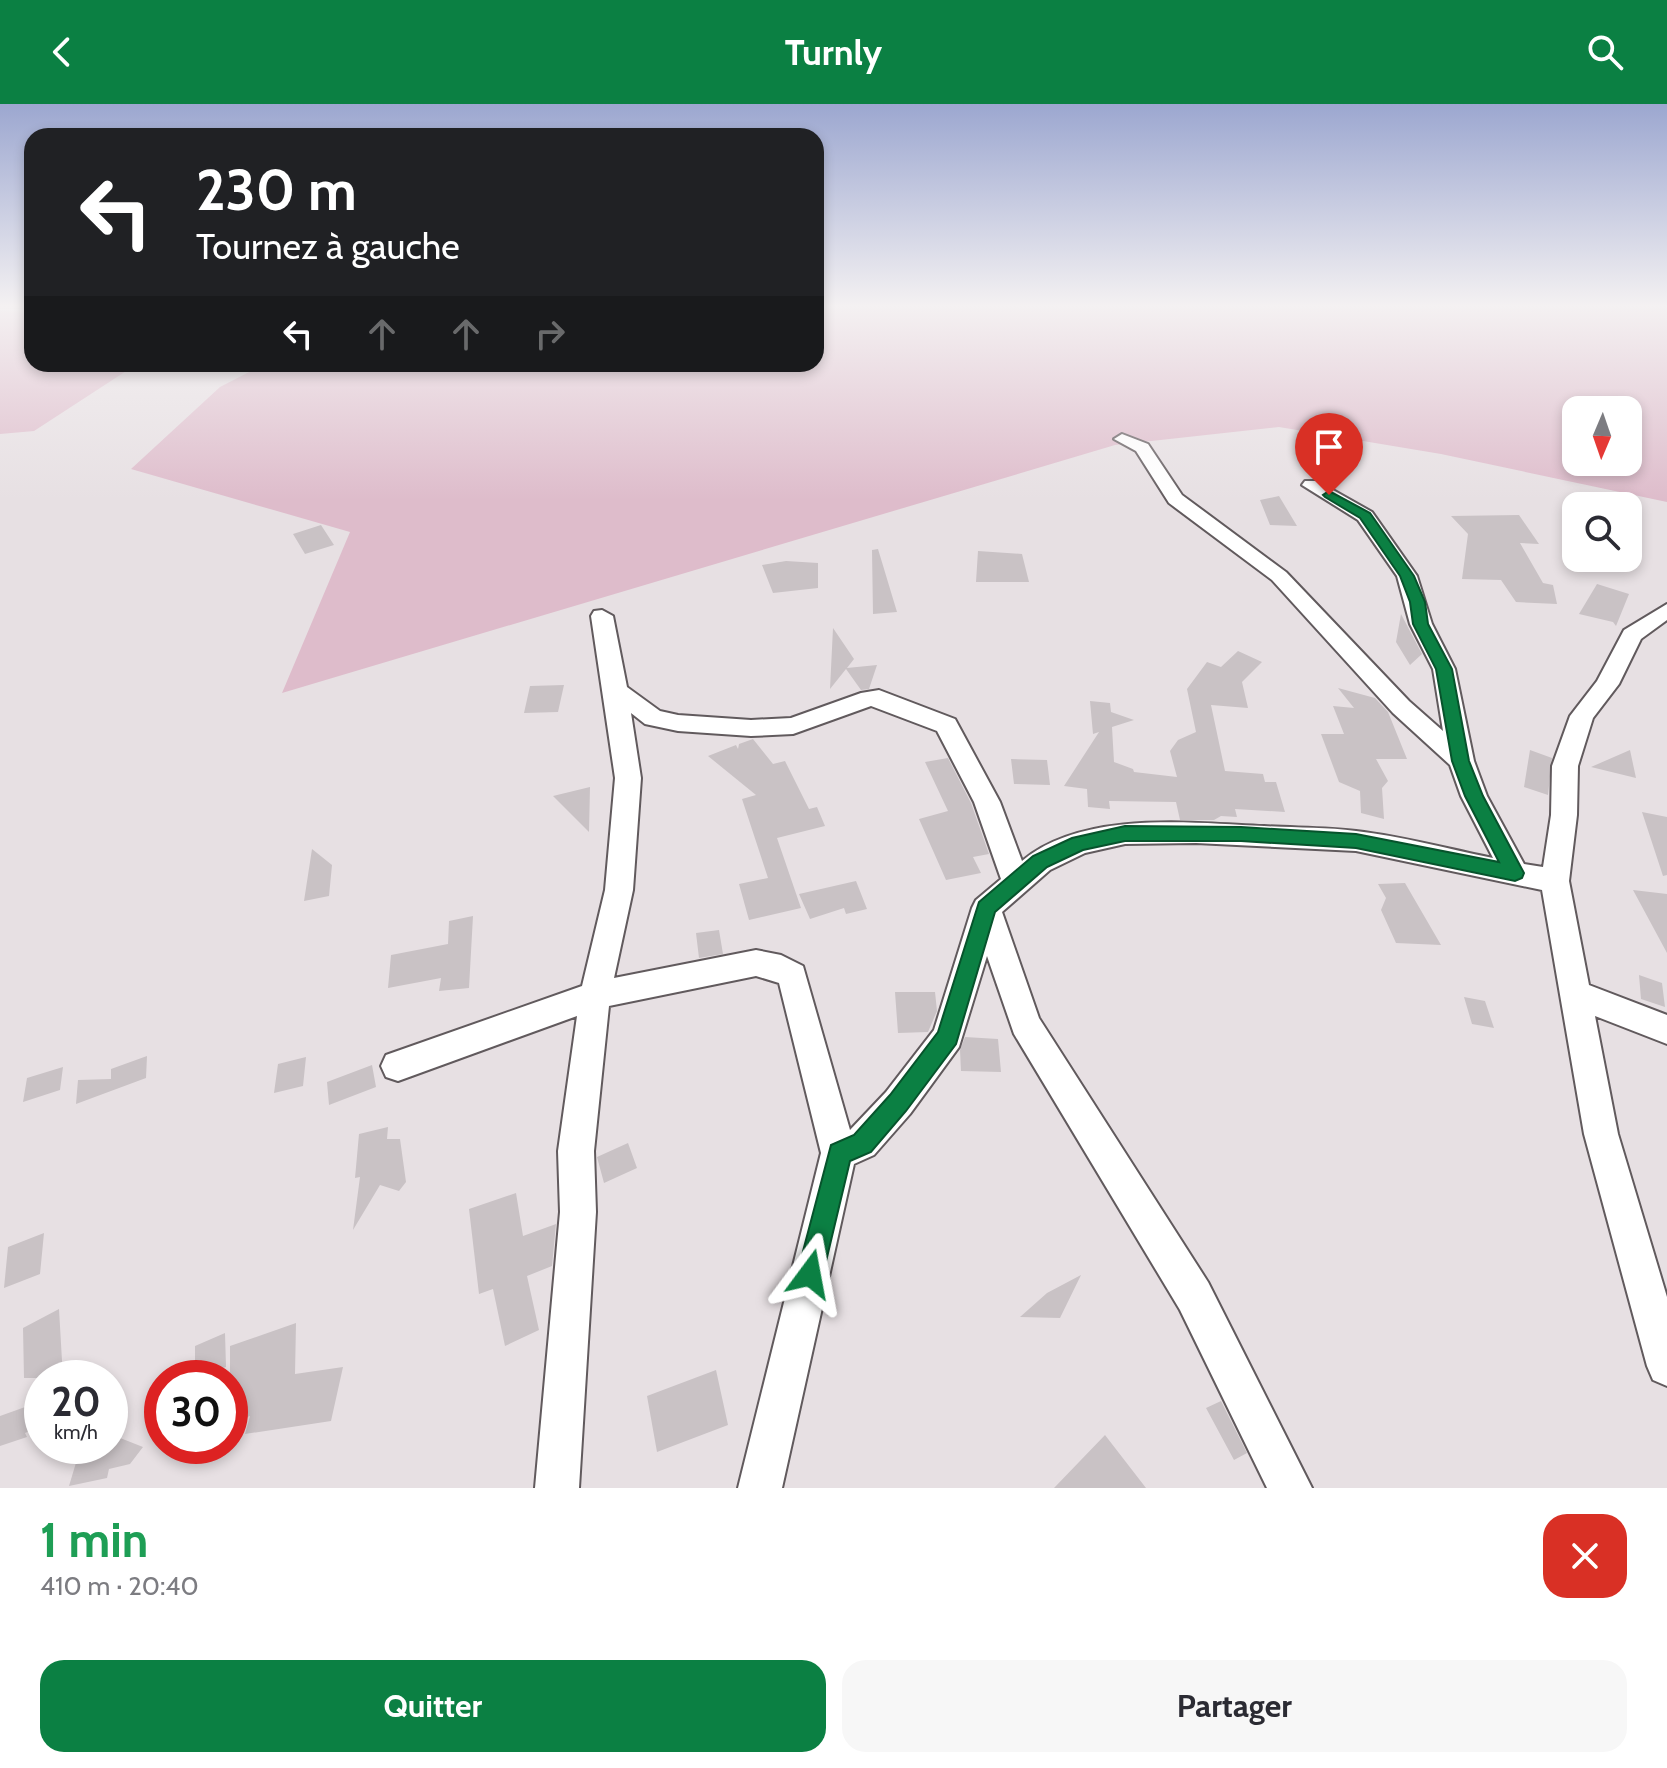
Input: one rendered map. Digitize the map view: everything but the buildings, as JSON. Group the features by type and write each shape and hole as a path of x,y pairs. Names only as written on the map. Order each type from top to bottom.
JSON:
{"street":[{"path":"1122,439 1142,448 1175,499 1279,576 1401,707 1461,761"},
{"path":"1311,485 1365,516 1407,576 1421,624 1444,669 1461,761 1474,796 1515,873"},
{"path":"1667,610 1632,635 1607,684 1582,716 1565,766 1564,815 1555,881 1601,1134 1667,1366"},
{"path":"557,1488 577,1227 576,1151 595,995 619,890 628,778 602,616"},
{"path":"616,690 653,718 678,723 751,728 793,726 869,698 879,698 946,725 987,802 1016,881"},
{"path":"839,1153 862,1143 898,1103 948,1037 986,908 1040,862 1079,844 1125,834 1263,834 1356,841 1555,881"},
{"path":"986,908 1025,1024 1194,1296 1290,1488"},
{"path":"398,1066 595,995 756,963 781,968 792,975 839,1153 760,1488"},
{"path":"1574,993 1667,1030"}],"shaded area":[{"path":"0,371 125,372 34,431 0,434"},
{"path":"1667,371 1667,502 1642,497 1642,492 1620,492 1441,454 1279,427 1115,445 282,693 350,532 131,469 220,387 249,372"}],"route":[{"path":"810,1274 839,1153 862,1143 898,1103 948,1037 986,908 1040,862 1079,844 1125,834 1263,834 1356,841 1515,873 1474,796 1461,761 1444,669 1421,624 1407,576 1365,516 1329,495"}]}
